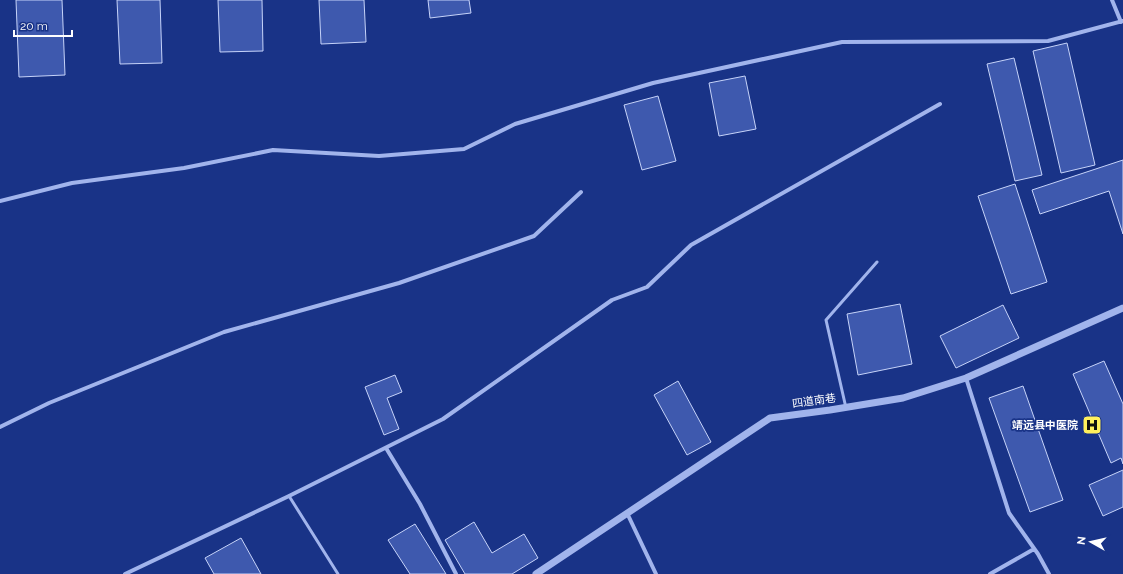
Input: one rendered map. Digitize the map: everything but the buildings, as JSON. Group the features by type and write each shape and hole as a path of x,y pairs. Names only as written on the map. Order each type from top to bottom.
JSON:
{"street":[{"path":"0,201 72,183 184,168 274,150 379,156 464,149 515,124 653,83 842,42 1048,41 1122,22 1112,0"},
{"path":"125,574 289,496 443,419 612,300 647,287 691,245 940,104"},
{"path":"0,427 49,403 224,332 399,284 534,236 581,192"},
{"name":"四道南巷","path":"536,574 770,418 846,408 903,398 966,378 1123,308"},
{"path":"966,378 1009,513 1049,574"},
{"path":"386,448 420,504 456,574"},
{"path":"627,513 656,574"},
{"path":"990,574 1034,549"}],"lane":[{"path":"846,408 826,320 877,262"},
{"path":"289,496 338,574"}],"place":[{"name":"靖远县中医院","path":"1092,425"}]}
